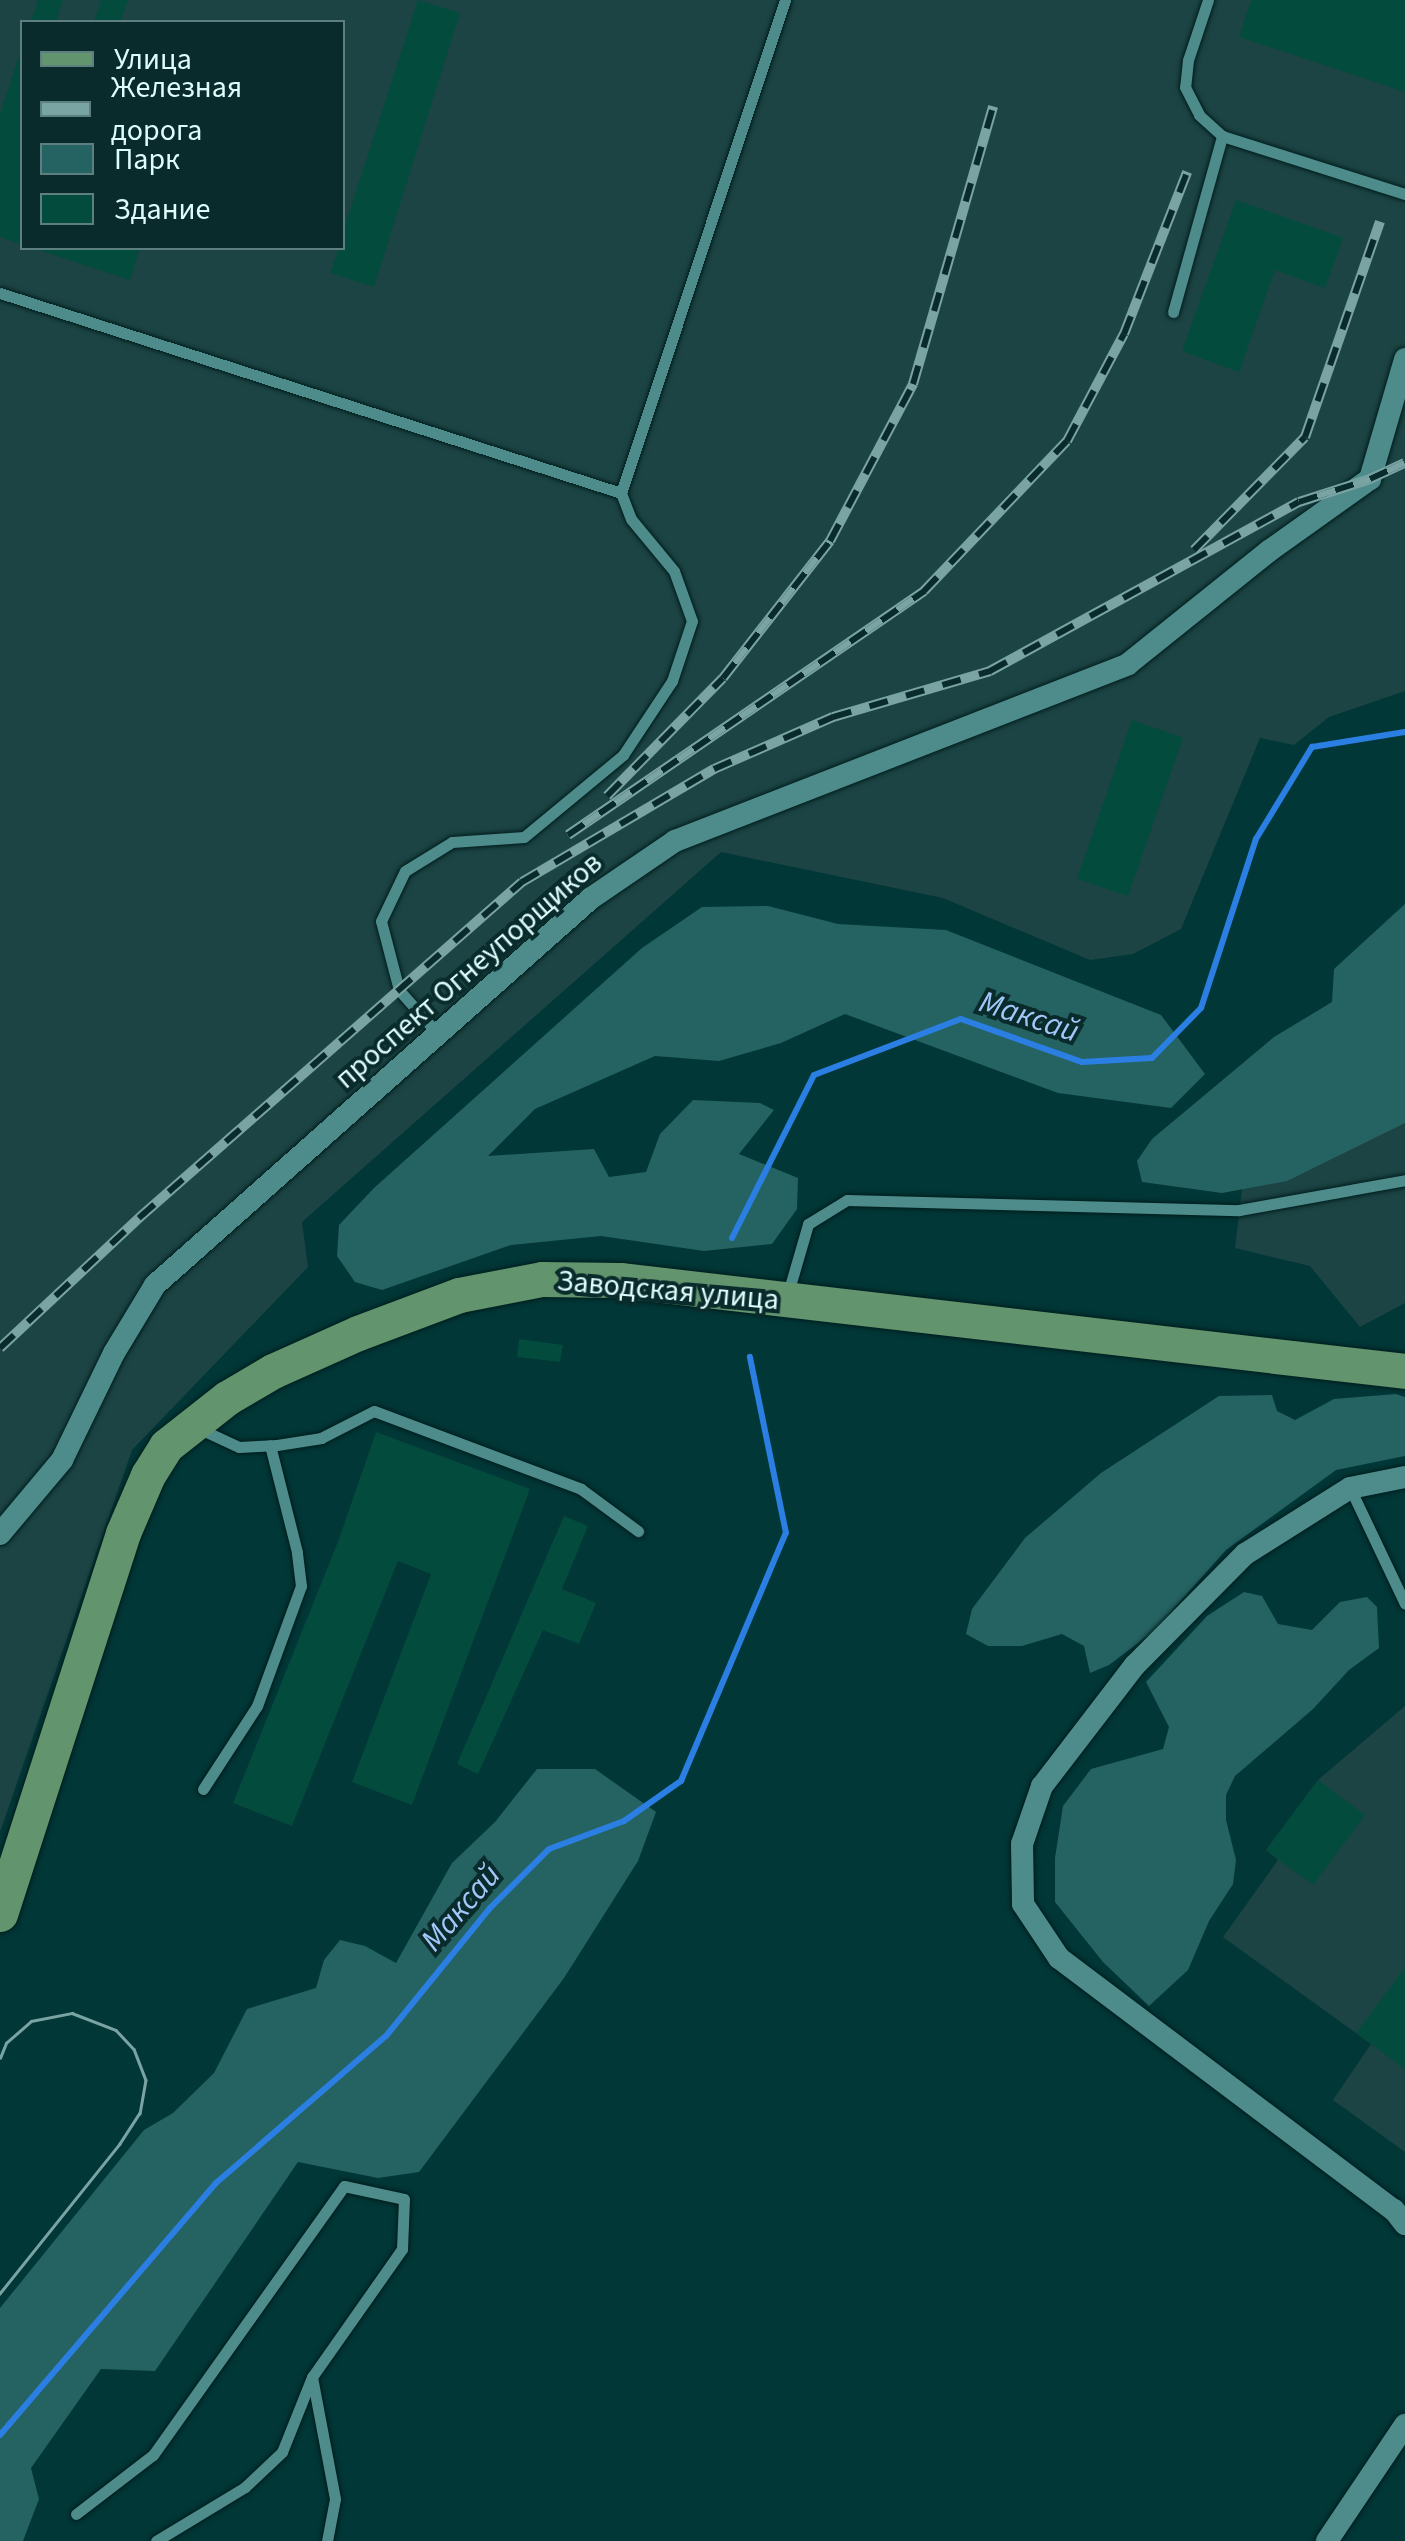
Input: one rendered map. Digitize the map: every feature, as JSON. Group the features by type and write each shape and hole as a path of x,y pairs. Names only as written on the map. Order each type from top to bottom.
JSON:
{"main road":[{"name":"Заводская улица","path":"0,1914 122,1533 166,1446 190,1424 273,1371 459,1295 542,1279 620,1280 1399,1370"}],"street":[{"name":"проспект Огнеупорщиков","path":"0,1534 62,1460 114,1353 155,1284 590,899 675,840 1128,664 1269,551 1370,480 1405,359"},
{"path":"1405,1478 1350,1488 1245,1554 1135,1665 1042,1786 1022,1844 1023,1904 1059,1958 1394,2210 1405,2224"},
{"path":"1327,2541 1405,2425"}],"lane":[{"path":"438,1034 399,990 381,921 405,871 452,842 524,837 623,755 672,681 692,621 674,571 631,519 621,494 784,0"},
{"path":"1208,0 1188,60 1185,87 1200,115 1222,136 1405,194"},
{"path":"1174,312 1222,136"},
{"path":"0,293 621,494"},
{"path":"786,1302 808,1224 847,1200 1240,1210 1405,1180"},
{"path":"190,1424 239,1447 270,1445 322,1438 374,1410 581,1489 638,1530"},
{"path":"203,1789 256,1706 301,1586 297,1552 270,1445"},
{"path":"1350,1488 1405,1604"},
{"path":"76,2514 153,2454 344,2186 404,2199 402,2249 312,2377 282,2452 245,2487 156,2541"},
{"path":"312,2377 334,2499 326,2541"}],"shaded area":[{"path":"0,0 1405,0 1405,691 1329,717 1294,745 1260,738 1181,929 1133,954 1090,960 943,898 721,852 302,1222 308,1267 132,1450 0,1832"},
{"path":"1405,952 1405,1303 1360,1327 1310,1266 1235,1248 1254,1087"},
{"path":"1405,1706 1405,2152 1333,2100 1371,2044 1223,1937 1278,1860 1266,1850 1318,1780"}],"green space":[{"path":"1405,904 1405,1123 1287,1181 1222,1193 1142,1182 1137,1161 1152,1139 1274,1037 1332,1002 1334,969"},
{"path":"768,906 838,924 946,930 1161,1015 1205,1074 1171,1108 1058,1093 845,1014 781,1043 719,1061 655,1056 535,1109 488,1156 594,1149 609,1177 646,1172 660,1134 693,1100 760,1103 774,1110 739,1154 798,1178 797,1209 772,1244 704,1251 601,1236 511,1245 382,1290 355,1282 337,1256 339,1225 374,1188 642,948 702,907"},
{"path":"1396,1394 1405,1397 1405,1456 1336,1470 1226,1550 1154,1631 1109,1665 1090,1673 1084,1646 1062,1634 1022,1646 988,1646 966,1634 972,1609 1025,1538 1101,1473 1219,1396 1272,1395 1277,1411 1295,1420 1334,1399"},
{"path":"1244,1592 1262,1596 1278,1624 1312,1630 1340,1602 1367,1597 1377,1607 1379,1648 1349,1670 1313,1709 1235,1776 1226,1795 1226,1820 1236,1860 1233,1884 1209,1921 1188,1970 1149,2006 1103,1962 1055,1902 1055,1858 1063,1806 1091,1769 1163,1749 1169,1727 1146,1682 1207,1616"},
{"path":"537,1769 595,1769 656,1812 638,1861 564,1978 419,2172 378,2178 298,2162 155,2371 101,2369 31,2468 39,2499 23,2541 0,2541 0,2308 144,2130 173,2113 214,2073 247,2009 316,1988 324,1960 340,1940 365,1946 396,1963 452,1863 495,1822"}],"building":[{"path":"38,0 63,0 57,20 32,20"},
{"path":"101,0 128,0 121,20 95,20"},
{"path":"418,0 460,13 374,287 330,273 338,250 345,250 345,226"},
{"path":"1251,0 1405,0 1405,92 1239,37"},
{"path":"20,56 20,244 0,237 0,114"},
{"path":"1236,200 1343,238 1325,288 1275,270 1239,372 1182,351"},
{"path":"42,250 139,250 130,280"},
{"path":"1132,720 1183,738 1128,896 1077,879"},
{"path":"519,1339 563,1345 560,1362 517,1357"},
{"path":"376,1432 530,1489 412,1805 352,1782 431,1574 398,1561 292,1826 233,1803 339,1539"},
{"path":"564,1516 588,1526 562,1589 596,1603 579,1644 543,1630 478,1774 457,1764"},
{"path":"1318,1780 1365,1815 1313,1885 1266,1850"},
{"path":"1405,1968 1405,2069 1356,2033"}],"waterway":[{"name":"Максай","path":"732,1238 814,1075 961,1019 1082,1062 1152,1058 1201,1008 1256,839 1312,747 1405,732"},
{"name":"Максай","path":"0,2435 216,2183 386,2036 490,1908 549,1849 624,1821 681,1781 786,1533 750,1357"}],"tram line":[{"path":"0,2058 6,2043 31,2021 72,2013 116,2030 134,2049 146,2080 140,2113 120,2144 0,2294"}],"railway":[{"path":"607,796 723,678 830,541 913,384 993,106"},
{"path":"568,835 924,591 1067,441 1124,334 1187,172"},
{"path":"1194,550 1305,437 1380,222"},
{"path":"0,1348 140,1217 522,882 714,769 833,717 990,671 1299,502 1405,463"}]}
